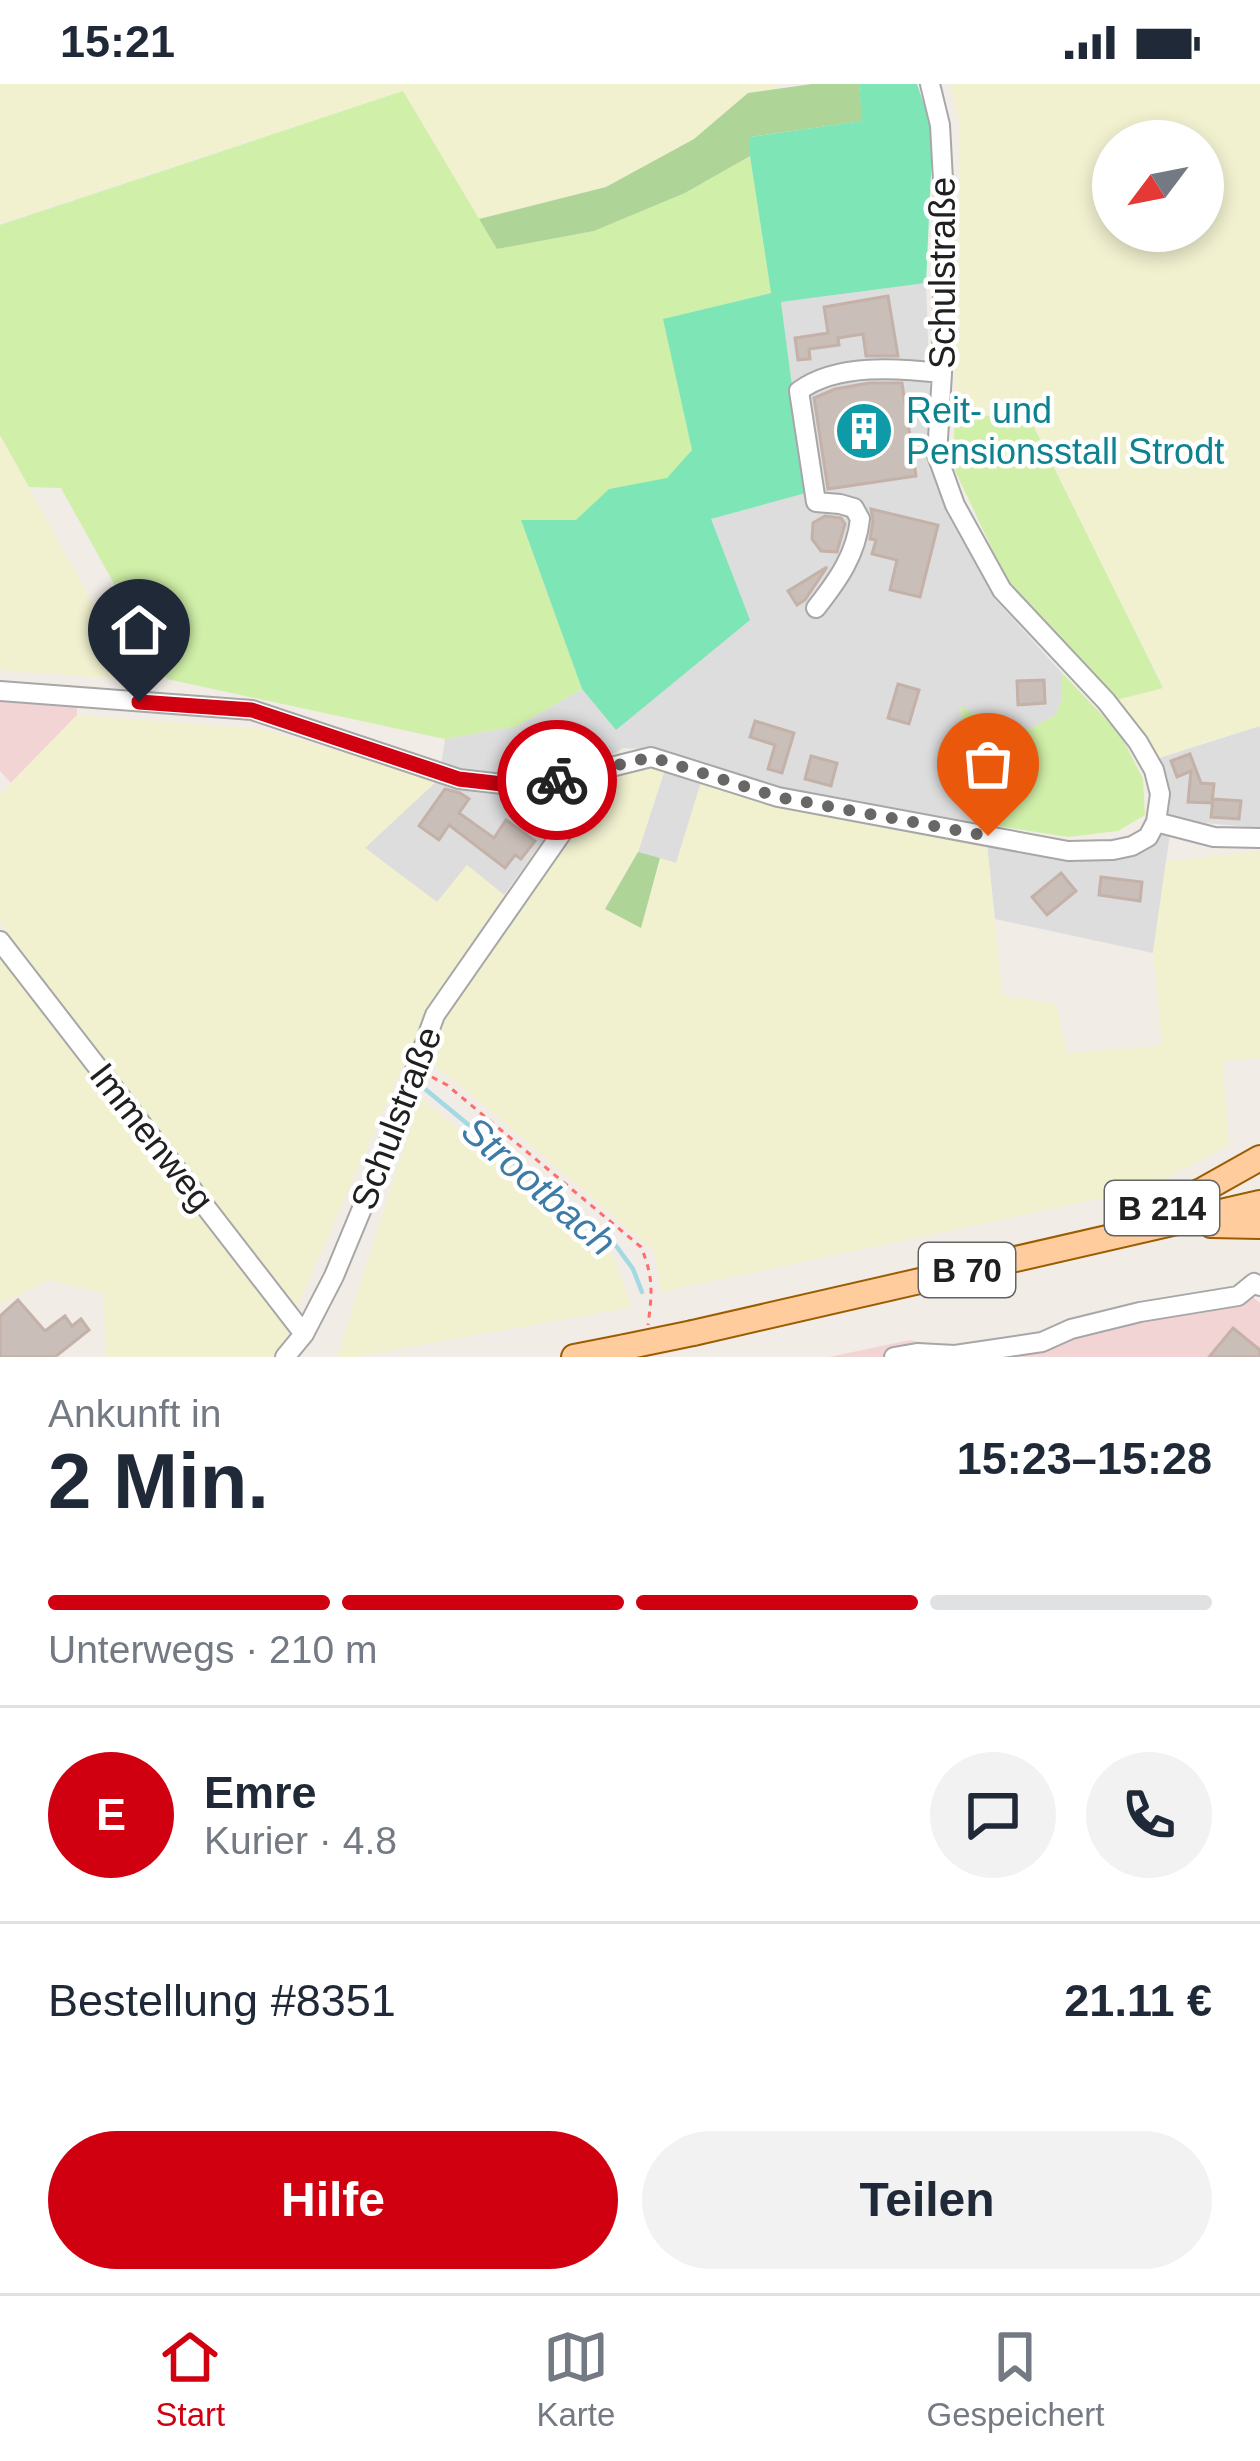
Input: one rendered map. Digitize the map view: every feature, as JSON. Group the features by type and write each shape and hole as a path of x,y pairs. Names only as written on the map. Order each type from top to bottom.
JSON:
{"main road":[{"name":"B 214","path":"1059,1249 1203,1190 1260,1159"},
{"name":"B 70","path":"574,1357 1260,1203"},
{"path":"1149,1230 1260,1226"}],"street":[{"name":"Schulstraße","path":"930,84 940,125 944,199 937,455 955,506 1002,590 1138,742 1154,770 1160,794 1156,822"},
{"path":"816,608 852,555 860,519 854,508 816,502 799,391 820,379 883,368 942,373"},
{"path":"0,691 252,710 459,779 528,787 651,757 778,797 1068,850 1132,846 1148,837 1156,822 1214,837 1260,838"},
{"name":"Schulstraße","path":"285,1357 304,1334 343,1255 435,1015 607,768"},
{"name":"Immenweg","path":"0,940 304,1334"},
{"path":"893,1357 1043,1350 1071,1329 1238,1296 1254,1282 1260,1286"}],"path":[{"path":"415,1067 448,1085 641,1247 653,1285 647,1325"}],"shaded area":[{"path":"926,283 932,452 946,512 995,599 1062,673 1056,715 1027,730 998,727 960,707 979,823 785,790 675,863 638,852 671,751 623,748 599,762 504,895 467,865 437,903 364,847 439,779 445,739 517,726 582,689 616,729 711,519 805,493 781,302"},
{"path":"0,697 77,703 77,715 11,783 0,771"},
{"path":"1260,726 1260,828 1172,820 1153,953 995,919 987,844 1103,860 1132,852 1160,837 1168,793 1159,758"},
{"path":"1248,1293 1260,1303 1260,1357 829,1357 910,1340 955,1349"}],"green space":[{"path":"0,84 775,84 776,90 748,93 694,139 606,187 479,219 402,91 0,224"},
{"path":"812,84 859,84 863,121 750,137 750,156 685,193 594,231 497,249 479,219 606,187 694,139 748,93"},
{"path":"859,84 917,84 933,131 926,283 781,302 806,493 711,519 750,620 616,730 582,689 521,520 576,520 609,489 667,478 692,450 663,319 771,293 750,137 862,121"},
{"path":"950,84 1260,84 1260,728 1159,758 1116,700 1163,687 1027,411 955,420 960,126"},
{"path":"403,91 497,249 594,231 685,193 750,156 771,293 664,319 692,450 667,479 609,489 576,521 521,520 582,689 517,726 445,739 167,679 61,488 29,487 0,435 0,225"},
{"path":"1026,411 1163,688 1116,700 1010,587 952,464 955,420"},
{"path":"0,435 135,680 0,670"},
{"path":"1062,673 1120,734 1143,779 1145,815 1118,831 1068,837 979,823 960,706 998,727 1027,730 1056,715"},
{"path":"77,715 262,729 439,779 365,848 437,902 467,865 504,895 427,1011 295,1312 0,923 0,794"},
{"path":"647,765 665,769 638,852 605,909 641,928 660,858 676,863 701,782 987,844 1002,995 1056,1004 1067,1053 1162,1046 1153,953 1166,861 1260,851 1260,1058 1223,1061 1229,1146 1141,1190 661,1292 654,1251 427,1060 442,1019 611,776"},
{"path":"638,852 660,858 641,928 605,909"},
{"path":"0,955 290,1331 274,1357 105,1357 104,1293 50,1280 0,1304"},
{"path":"420,1097 612,1253 632,1307 337,1357"}],"building":[{"path":"888,296 898,356 866,356 863,334 838,338 839,345 809,349 810,359 798,360 795,338 828,333 824,307"},
{"name":"Reit- und Pensionsstall Strodt","path":"869,383 902,383 916,476 828,489 814,398"},
{"path":"871,509 938,525 920,597 890,590 897,560 872,554 876,540 870,539"},
{"path":"825,516 841,518 845,524 837,552 821,551 812,539 813,523"},
{"path":"827,567 805,600 797,605 788,591"},
{"path":"1044,680 1045,703 1018,705 1017,681"},
{"path":"898,684 919,690 909,724 888,718"},
{"path":"755,721 794,733 782,773 768,769 775,745 750,737"},
{"path":"555,743 559,764 530,769 526,748"},
{"path":"1190,754 1201,783 1214,784 1212,803 1188,802 1191,771 1177,777 1171,761"},
{"path":"811,756 837,763 831,786 805,779"},
{"path":"445,789 469,799 459,813 494,838 506,820 535,841 521,859 515,855 505,868 449,825 439,840 419,826"},
{"path":"1213,799 1241,801 1239,819 1211,817"},
{"path":"1061,873 1076,891 1047,915 1032,897"},
{"path":"1101,877 1142,882 1140,901 1099,895"},
{"path":"18,1300 45,1331 65,1316 72,1326 81,1319 89,1330 55,1357 0,1357 0,1316"},
{"path":"1233,1328 1260,1350 1260,1357 1209,1357"}],"waterway":[{"name":"Strootbach","path":"425,1089 617,1247 642,1292"}],"way so far":[{"path":"557,780 651,757 778,797 988,836"}],"place":[{"name":"Reit- und Pensionsstall Strodt","path":"864,431"}],"route":[{"path":"139,702 252,710 459,779 528,787 557,780"}]}
